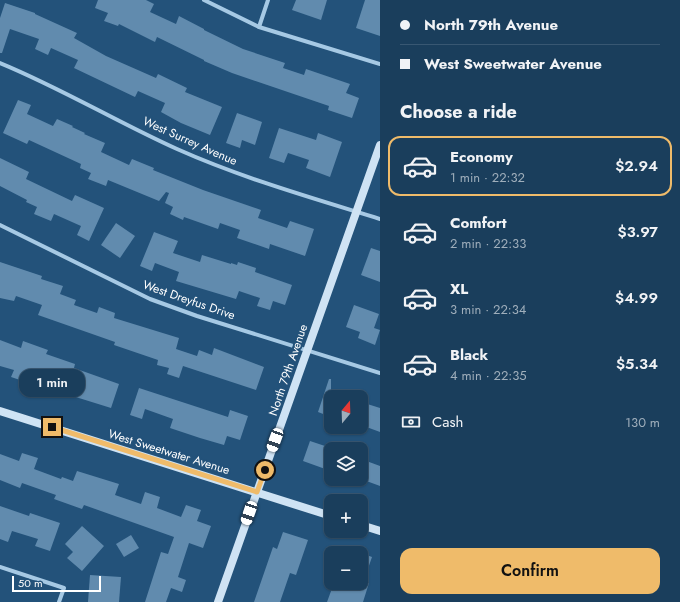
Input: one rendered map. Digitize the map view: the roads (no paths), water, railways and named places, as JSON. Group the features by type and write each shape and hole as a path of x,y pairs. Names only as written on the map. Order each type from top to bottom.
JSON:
{"street":[{"path":"204,0 259,27 380,64"},
{"path":"259,27 268,0"},
{"name":"West Surrey Avenue","path":"0,63 34,78 176,149 205,161 380,219"},
{"name":"North 79th Avenue","path":"218,602 380,145"},
{"name":"West Dreyfus Drive","path":"0,225 150,299 197,316 380,373"},
{"name":"West Sweetwater Avenue","path":"0,411 324,514"},
{"path":"368,527 380,531"},
{"path":"0,567 64,588 59,602"}]}
